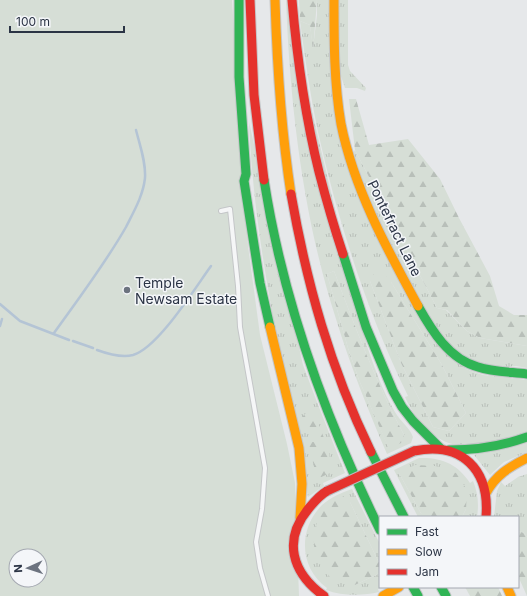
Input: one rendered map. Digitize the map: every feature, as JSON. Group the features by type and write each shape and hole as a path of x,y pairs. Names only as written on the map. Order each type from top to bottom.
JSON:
{"main road":[{"path":"239,0 239,76 246,174 244,181"},
{"path":"250,0 255,109 262,167 272,224 289,295 315,377 342,444 379,528"},
{"path":"275,0 276,45 280,97 291,193 315,306 338,375 360,428 404,516"},
{"path":"292,0 296,44 304,100 315,157 356,298 378,358 402,407 410,419 418,428 443,449 468,461 476,469 484,484 486,493 486,516"},
{"name":"Pontefract Lane","path":"334,0 334,59 340,115 352,164 375,224 413,296 438,338 445,346 461,360 480,369 527,374"},
{"path":"230,52 239,171 244,181 260,283 299,448 302,484 300,518 294,537 294,551 297,566 301,574 308,584 324,596"},
{"path":"300,518 317,498 327,491 414,451 424,448 460,451 494,448 527,437"},
{"path":"486,493 494,479 502,471 527,458"},
{"path":"301,574 304,589"},
{"path":"383,596 396,588"}],"lane":[{"path":"221,211 230,208 238,286 240,327 265,468 262,509 256,542 260,568 268,596"}],"green space":[{"name":"Temple Newsam Estate","path":"0,0 232,0 248,246 260,335 295,483 299,596 0,596"},
{"path":"286,0 367,346 376,372 391,404 413,437 411,443 387,454 347,353 336,319 315,241 300,161 288,40","holes":["334,271 375,375 404,435 389,448 359,380 348,348 327,274"]},
{"path":"299,0 317,0 313,51 310,25 300,21"},
{"path":"317,0 329,0 337,126 408,297 466,369 483,375 527,380 527,432 509,439 487,444 460,445 449,443 435,436 429,431 417,418 408,404 405,397 408,396 379,332 344,233 318,132 300,21 310,25 313,48 317,15","holes":["370,281 391,282 442,365 466,413 449,431 433,427 401,363"]},
{"path":"337,0 348,0 348,65 350,71 366,88 365,91 357,88 345,88 340,73"},
{"path":"349,99 356,99 369,145 408,139 440,179 490,276 499,306 514,315 527,315 527,346 480,338 467,331 447,310 437,308 355,150"},
{"path":"249,122 303,365 345,473 323,483 324,486 308,497 264,263 252,169"},
{"path":"355,150 437,308 446,310 467,331 480,338 527,346 527,368 516,366 499,368 470,362 441,338 378,223 353,153"},
{"path":"378,267 391,282 442,365 466,413 449,431 433,427 401,363 370,281"},
{"path":"334,271 375,375 404,435 401,443 389,449 359,380 348,348 327,274"},
{"path":"312,407 329,451 330,473 317,479 308,442 316,442 309,427 303,426 301,418"},
{"path":"527,442 527,452 504,462 490,475 474,455"},
{"path":"419,458 442,460 454,466 470,483 473,481 478,499 477,516 462,516 466,509 399,473 422,516 417,516 394,470"},
{"path":"415,465 435,466 456,473 467,490 466,509 462,516 422,516 399,473"},
{"path":"527,474 527,537 524,533 519,531 519,516 494,516 497,491 501,482 505,486 518,477"},
{"path":"352,489 379,542 379,563 350,502 355,585 379,573 379,592 352,595 332,592 326,590 327,588 318,580 311,570 305,548 309,525 314,515 322,505 340,494"},
{"path":"343,496 350,502 379,563 379,573 355,585 343,583 330,577 316,559 313,535 319,517 331,500"},
{"path":"519,531 524,533 527,537 527,596 519,578"},
{"path":"466,588 498,588 502,596 470,596"}],"waterway":[{"path":"54,333 92,281 126,227 140,197 144,185 145,166 136,130"},
{"path":"97,350 119,356 133,355 143,350 164,330 211,266"},
{"path":"0,304 20,321 69,340"},
{"path":"0,326 2,319"},
{"path":"73,341 93,348"}],"traffic: fast":[{"path":"239,0 239,77 246,174 244,181 260,283 270,327"},
{"path":"264,180 272,226 283,271 309,360 342,446 379,528"},
{"path":"343,254 366,327 393,391 402,407 413,421 441,449"},
{"path":"418,306 435,334 458,358 484,369 527,374"},
{"path":"449,450 489,447 527,437"},
{"path":"371,452 403,516"},
{"path":"414,588 418,596"},
{"path":"442,588 446,596"}],"traffic: slow":[{"path":"275,0 280,97 291,194"},
{"path":"334,0 334,47 337,93 341,124 347,148 354,172 383,241 418,306"},
{"path":"270,327 299,448 302,484 300,518"},
{"path":"486,493 499,476 527,458"},
{"path":"383,596 397,588"},
{"path":"507,588 511,596"}],"traffic: jam":[{"path":"250,0 254,95 264,180"},
{"path":"292,0 299,65 314,151 333,223 343,254"},
{"path":"291,194 304,261 322,325 343,389 371,452"},
{"path":"414,451 431,449 446,450 459,455 470,463 478,473 483,485 486,500 486,516"},
{"path":"327,491 414,451"},
{"path":"324,596 304,577 294,555 293,544 295,532 301,520 315,501 327,491"}],"place":[{"name":"Temple Newsam Estate","path":"127,290"}]}
